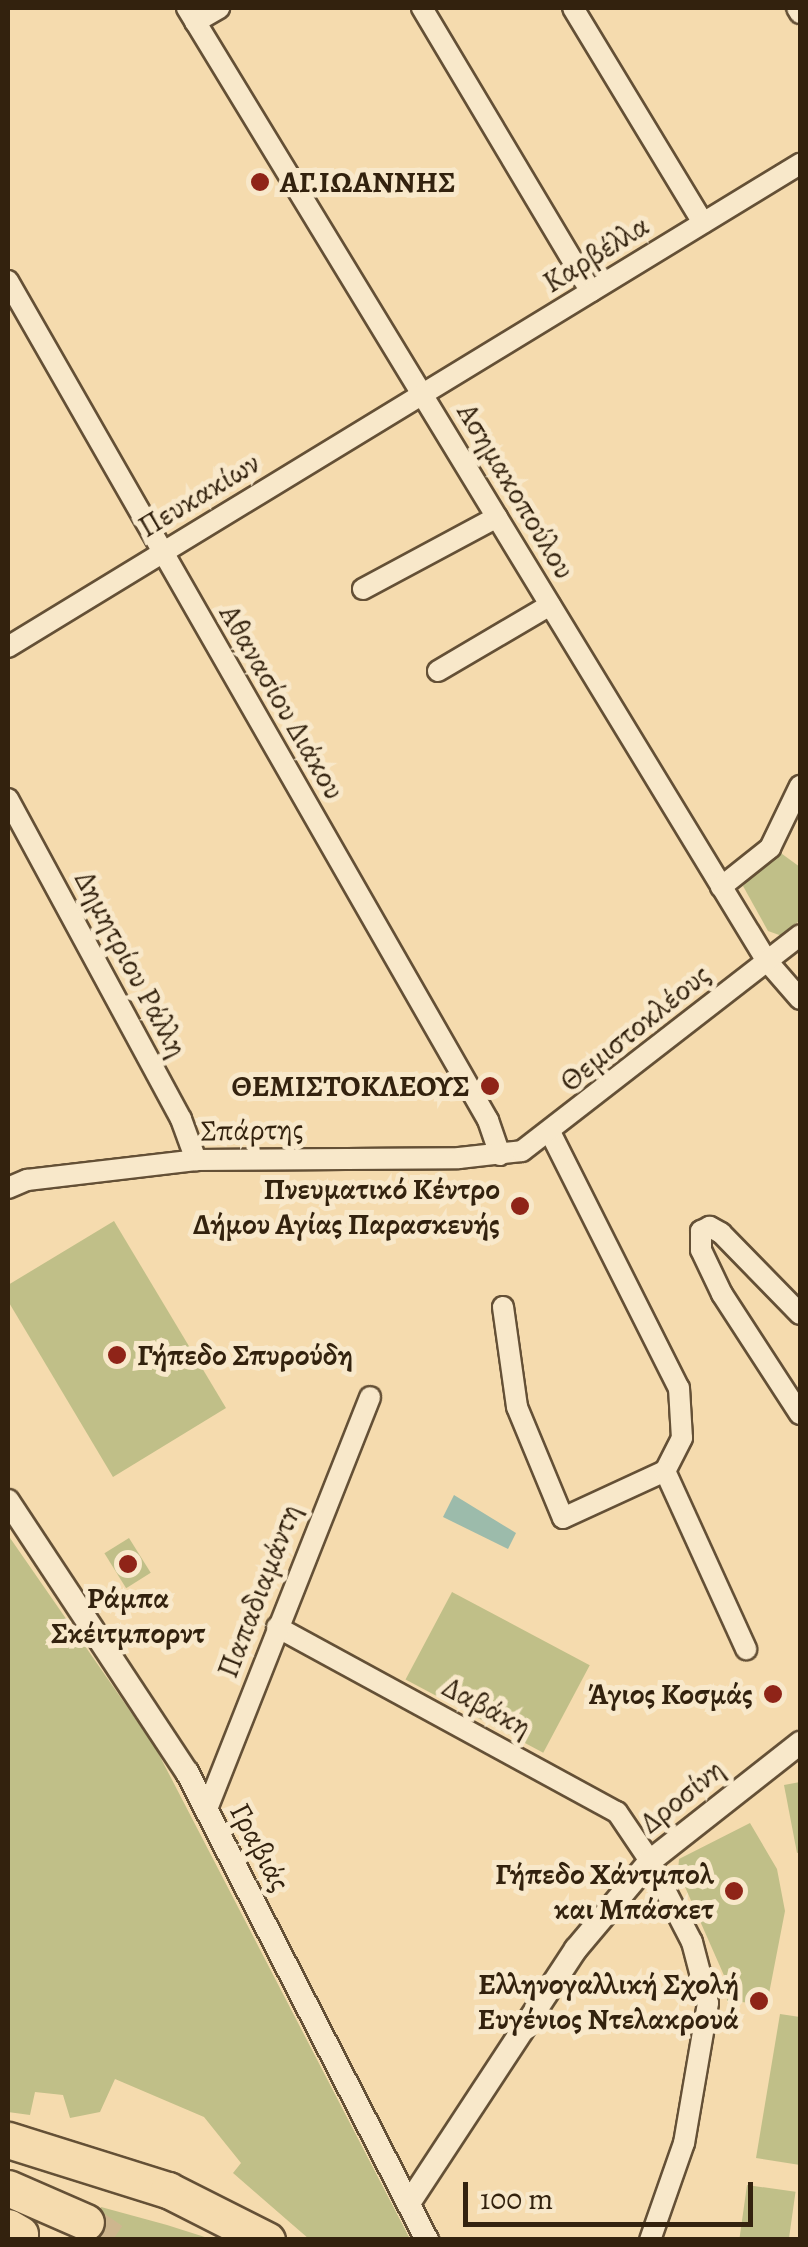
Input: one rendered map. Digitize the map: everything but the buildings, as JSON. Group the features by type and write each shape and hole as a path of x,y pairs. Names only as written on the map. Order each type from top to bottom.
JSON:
{"highway":[{"path":"8,2140 168,2190 267,2240"},
{"path":"8,2188 86,2222"}],"street":[{"path":"191,14 219,8"},
{"path":"422,8 592,292"},
{"path":"573,8 703,223"},
{"name":"Ασημακοπούλου","path":"191,14 767,961 800,1000"},
{"name":"Καρβέλλα","path":"422,395 800,164"},
{"name":"Αθανασίου Διάκου","path":"8,281 488,1120 500,1155"},
{"name":"Πευκακίων","path":"8,647 422,395"},
{"path":"363,588 497,518"},
{"path":"438,672 550,605"},
{"path":"722,887 770,848 800,786"},
{"name":"Δημητρίου Ράλλη","path":"8,799 181,1119 196,1160"},
{"name":"Θεμιστοκλέους","path":"500,1155 551,1134 800,935"},
{"path":"503,1306 517,1408 563,1518 665,1471 682,1438 678,1388 551,1134"},
{"name":"Σπάρτης","path":"8,1188 27,1180 196,1160 500,1155"},
{"path":"800,1314 710,1226 701,1232 708,1264 800,1414"},
{"name":"Παπαδιαμάντη","path":"207,1810 370,1397"},
{"path":"665,1471 746,1649"},
{"name":"Γραβιάς","path":"8,1501 147,1707 207,1810 427,2240"},
{"name":"Δαβάκη","path":"276,1628 617,1812 650,1860 692,1942 708,2003 684,2143 650,2240"},
{"name":"Δροσίνη","path":"409,2203 576,1949 650,1860 800,1743"}],"shaded area":[{"path":"778,851 800,867 800,920 782,936 768,931 743,886"},
{"name":"Γήπεδο Σπυρούδη","path":"114,1221 226,1408 113,1477 8,1301 8,1285"},
{"path":"454,1495 516,1533 508,1549 443,1517"},
{"path":"8,1535 155,1747 410,2239 309,2239 233,2173 241,2163 204,2117 115,2079 100,2112 70,2118 63,2095 35,2092 30,2115 8,2112"},
{"name":"Ράμπα Σκέιτμπορντ","path":"129,1538 151,1573 126,1588 104,1553"},
{"path":"452,1592 590,1665 543,1753 406,1679"},
{"path":"800,1782 800,1852 797,1853 784,1785"},
{"name":"Γήπεδο Χάντμπολ και Μπάσκετ","path":"750,1823 777,1869 785,1911 767,2004 727,2001 726,1980 678,1871 679,1859"},
{"path":"780,2014 800,2017 800,2165 756,2158"},
{"path":"747,2185 796,2192 789,2240 739,2238"},
{"path":"101,2207 167,2225 211,2239 82,2240"}],"tunnel":[{"path":"86,2222 113,2240"}],"place":[{"name":"ΑΓ.ΙΩΑΝΝΗΣ","path":"260,182"},
{"name":"ΘΕΜΙΣΤΟΚΛΕΟΥΣ","path":"490,1086"},
{"name":"Πνευματικό Κέντρο Δήμου Αγίας Παρασκευής","path":"520,1206"},
{"name":"Γήπεδο Σπυρούδη","path":"117,1355"},
{"name":"Ράμπα Σκέιτμπορντ","path":"128,1564"},
{"name":"Άγιος Κοσμάς","path":"773,1694"},
{"name":"Γήπεδο Χάντμπολ και Μπάσκετ","path":"734,1891"},
{"name":"Ελληνογαλλική Σχολή Ευγένιος Ντελακρουά","path":"759,2001"}]}
